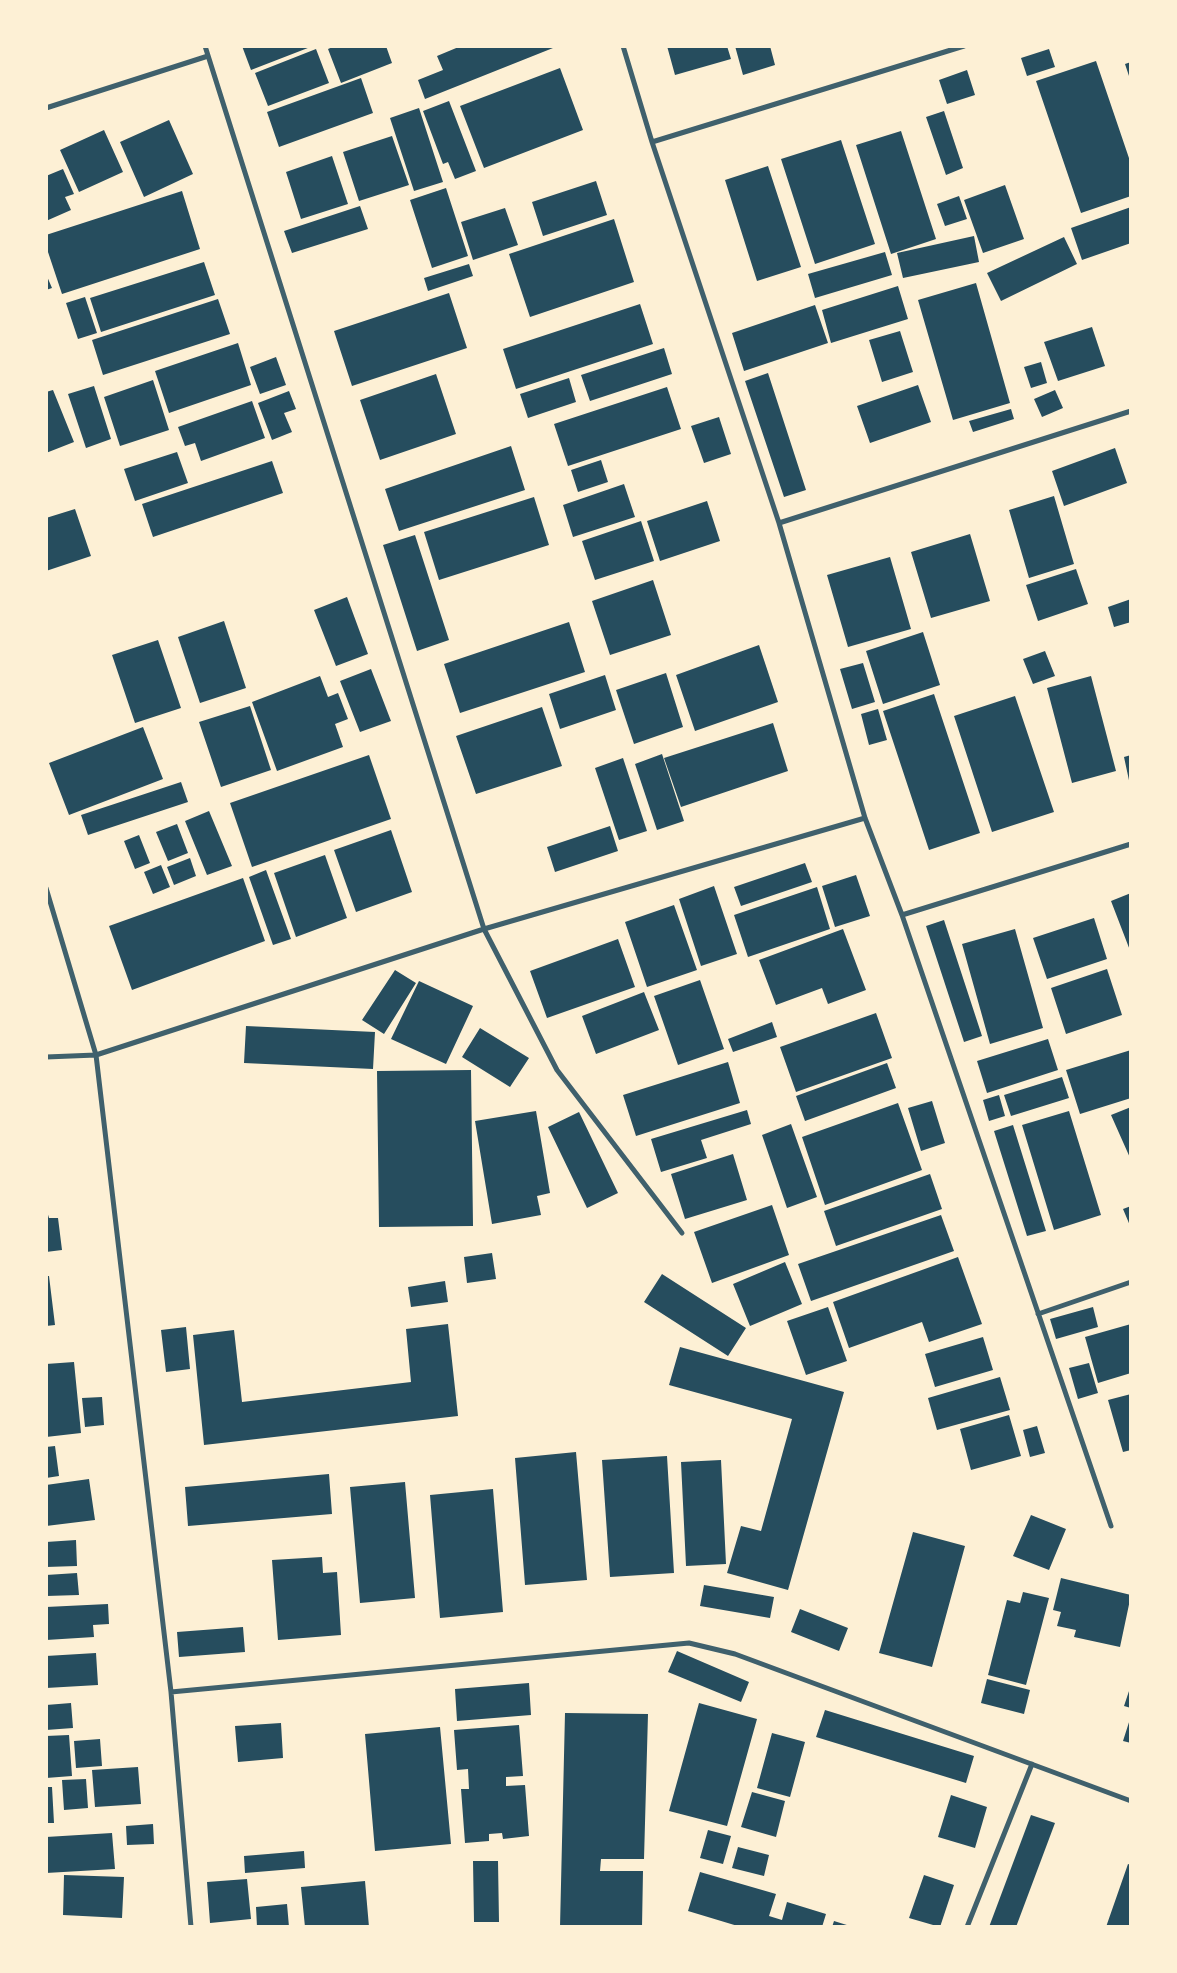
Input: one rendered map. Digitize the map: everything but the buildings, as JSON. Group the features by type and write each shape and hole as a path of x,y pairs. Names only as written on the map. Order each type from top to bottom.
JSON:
{"street":[{"path":"205,46 484,929 557,1070 682,1233"},
{"path":"623,46 652,142 779,523 865,818 902,915 1111,1526"},
{"path":"652,142 964,46"},
{"path":"46,108 208,56"},
{"path":"779,523 1131,411"},
{"path":"46,1057 96,1055 484,929 865,818"},
{"path":"902,915 1131,844"},
{"path":"46,888 96,1055 171,1692 191,1927"},
{"path":"1038,1314 1131,1282"},
{"path":"171,1692 689,1642 735,1654 1131,1800"},
{"path":"967,1927 1032,1764"}]}
